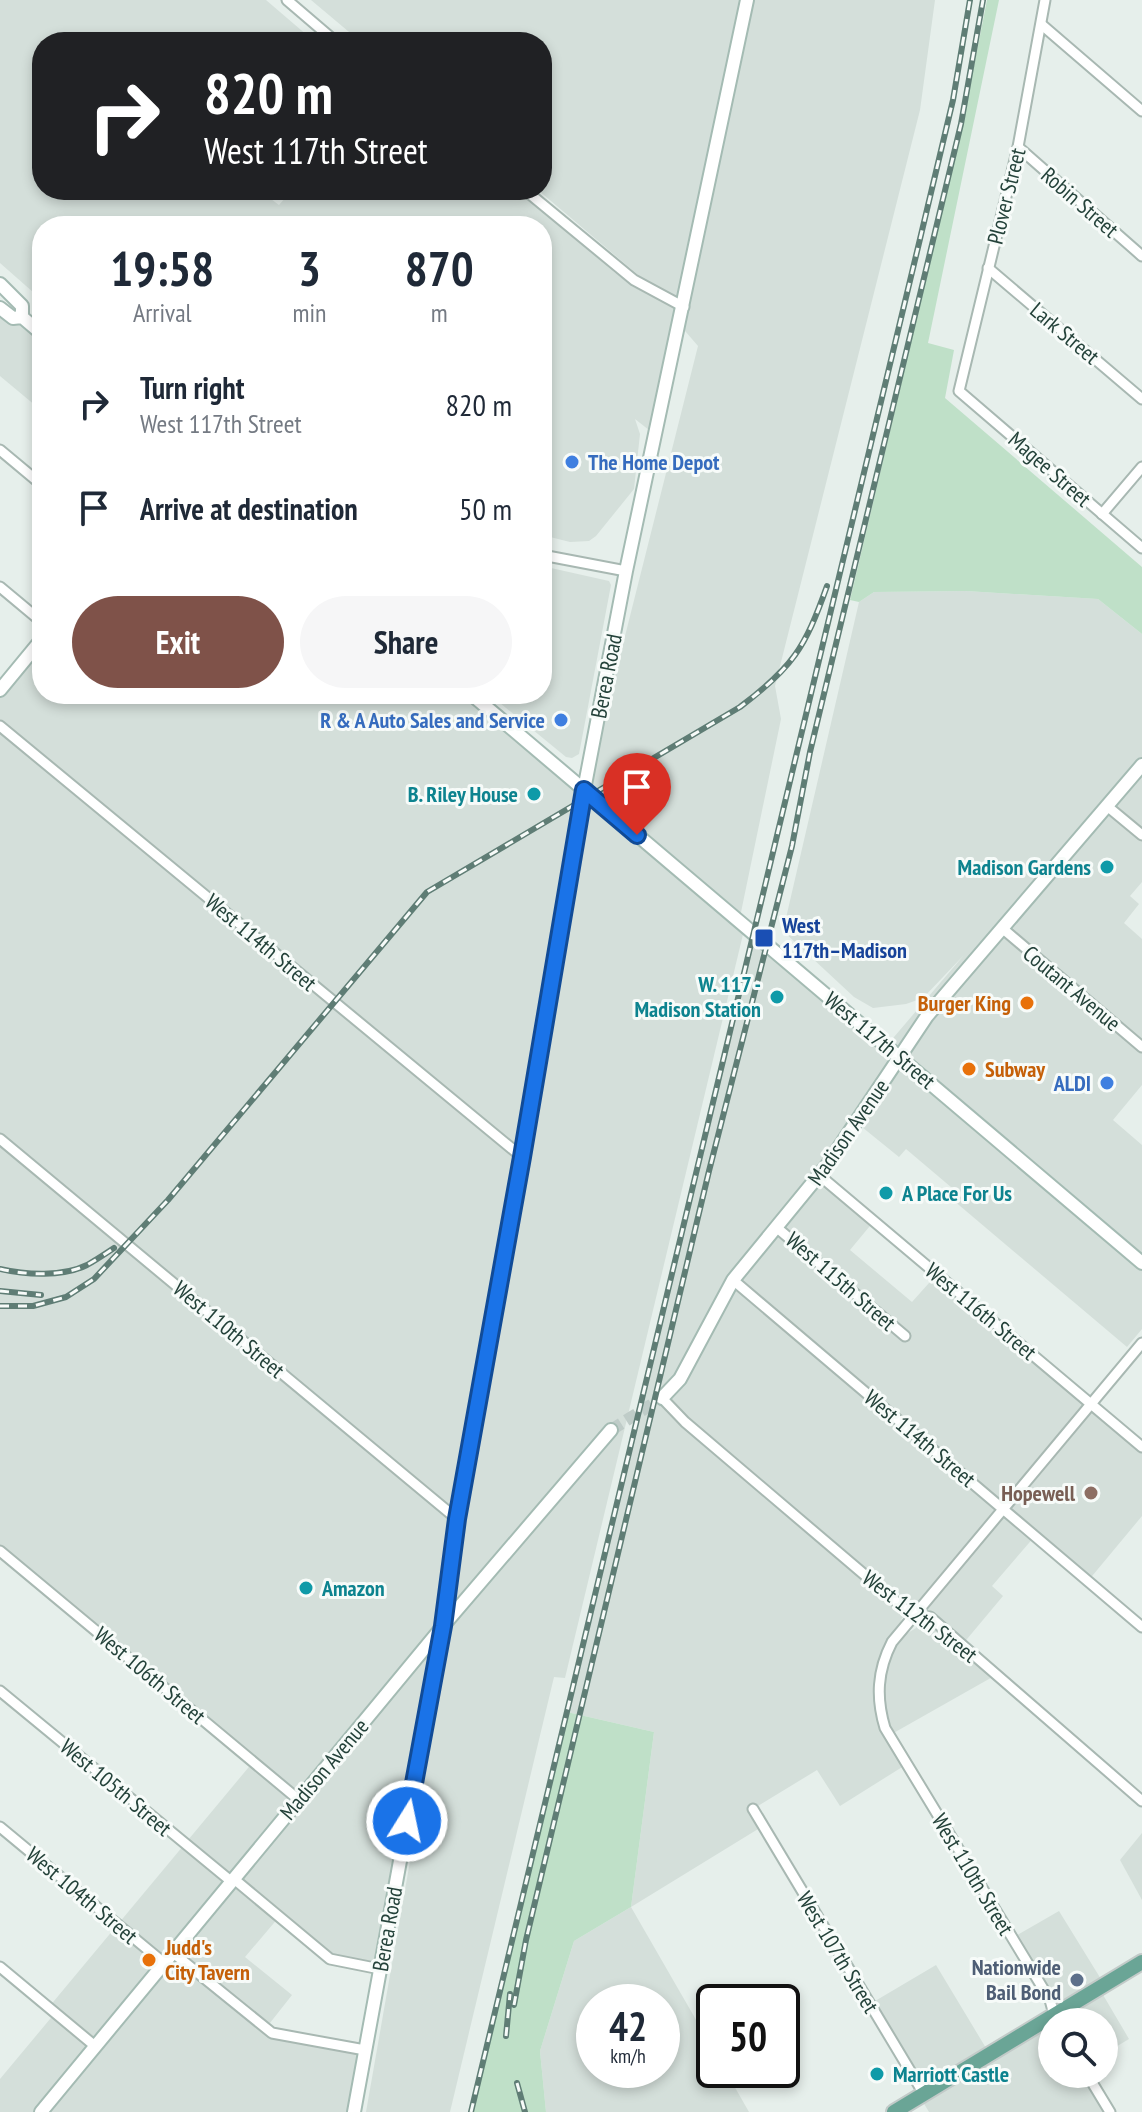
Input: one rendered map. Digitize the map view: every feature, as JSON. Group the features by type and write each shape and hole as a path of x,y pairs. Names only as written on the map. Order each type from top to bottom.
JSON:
{"main road":[{"name":"Berea Road","path":"354,2112 443,1626 457,1519 584,790 626,571 747,0"},
{"path":"0,284 22,306 22,317"},
{"path":"0,308 13,318 22,317 32,326"},
{"path":"0,690 32,651"},
{"name":"West 117th Street","path":"483,704 1142,1263"},
{"name":"Madison Avenue","path":"662,1398 680,1379 733,1280 819,1175 927,1016 1142,765"},
{"name":"Madison Avenue","path":"41,2112 443,1626 611,1430"},
{"path":"1071,2008 1142,1962"},
{"path":"894,2112 1038,2028"}],"street":[{"path":"287,0 324,32"},
{"name":"Plover Street","path":"959,391 1018,147 1045,0"},
{"path":"1042,25 1142,111"},
{"name":"Robin Street","path":"1018,147 1142,256"},
{"path":"537,200 634,280 684,307"},
{"name":"Lark Street","path":"988,268 1142,399"},
{"name":"Magee Street","path":"959,391 1142,548"},
{"path":"0,450 32,477"},
{"path":"1102,514 1142,467"},
{"path":"552,557 626,571"},
{"path":"0,587 32,614"},
{"name":"West 114th Street","path":"0,726 522,1157"},
{"path":"1107,806 1142,835"},
{"name":"Coutant Avenue","path":"1002,928 1142,1047"},
{"name":"West 110th Street","path":"0,1139 457,1519"},
{"name":"West 116th Street","path":"819,1175 1142,1447"},
{"name":"West 115th Street","path":"776,1227 905,1336"},
{"name":"West 114th Street","path":"733,1280 1142,1627"},
{"path":"913,1616 1142,1343"},
{"name":"West 112th Street","path":"662,1398 685,1422 913,1616 930,1617 1142,1801"},
{"name":"West 106th Street","path":"0,1551 299,1800"},
{"name":"West 110th Street","path":"913,1616 892,1642 881,1666 878,1697 885,1728 1052,2008"},
{"name":"West 105th Street","path":"0,1691 330,1959 380,1969"},
{"name":"West 107th Street","path":"753,1809 924,2094"},
{"name":"West 104th Street","path":"0,1827 168,1958 272,2033 365,2050"},
{"path":"0,1967 95,2046"},
{"path":"1095,2088 1110,2112"}],"shaded area":[{"path":"0,0 266,0 303,32 32,32 32,200 272,200 279,205 283,200 529,200 548,216 32,216 32,291 0,263"},
{"path":"311,0 935,0 920,110 775,686 781,719 740,917 587,787 698,346 679,324 654,434 635,419 640,434 634,489 596,536 589,541 570,542 552,538 552,220 632,286 654,297 637,274 550,200 552,32 349,32"},
{"path":"0,308 32,328 32,403 0,376"},
{"path":"552,568 609,581 611,585 579,754 566,757 501,704 552,704"},
{"path":"966,591 1098,599 1142,634 1142,882 1130,896 1139,904 1124,923 1142,939 1142,1085 1113,1120 1142,1145 1142,1329 1127,1347 953,1200 958,1193 906,1149 899,1157 857,1123 819,1175 874,1221 850,1250 912,1302 937,1274 1142,1446 1142,1516 1088,1581 1035,1536 992,1586 1003,1596 962,1645 996,1675 890,1735 907,1764 840,1806 817,1770 753,1809 763,1826 631,1907 654,1732 567,1712 754,933 888,1044 964,955 923,998 906,1004 873,1008 854,997 783,931 859,602 874,592","holes":["923,1605 916,1628 893,1642 902,1618"]},
{"path":"32,651 32,704 483,704 745,926 565,1678 554,1677 450,2112 366,2112 446,1656 438,1653 380,1969 330,1959 279,1917 245,1957 292,1995 266,2028 365,2050 354,2112 0,2112 0,2079 55,2013 49,2007 253,1762 0,1551 0,690"},
{"path":"1142,1833 1142,1900 1120,1860"},
{"path":"631,1907 675,1984 576,1984 576,2088 680,2088 680,1992 696,2020 696,2088 735,2088 749,2112 546,2112 540,2051 574,1941"},
{"path":"1059,1911 1104,1984 1099,1988 1111,2008 1050,2008 1012,1938"},
{"path":"936,1965 989,2053 1038,2023 1038,2088 1095,2088 1110,2112 929,2112 920,2097 923,2095 870,2004"},
{"path":"1118,2020 1129,2039 1118,2046"}],"green space":[{"path":"987,0 999,0 928,343 954,350 945,398 1142,567 1142,634 1098,599 966,591 874,592 859,602 850,600 961,132"},
{"path":"567,1712 654,1732 631,1907 574,1941 540,2051 546,2112 472,2112"}],"tunnel":[{"path":"611,1430 662,1398"}],"railway":[{"path":"471,2112 953,100 970,0"},
{"path":"514,2005 526,1940 709,1171 792,846 810,752 961,124 983,0"},
{"path":"0,1306 33,1306 66,1297 94,1279 168,1200 427,892 740,707 773,680 795,655 812,625 827,586"},
{"path":"0,1269 33,1274 67,1272 87,1265 114,1248"},
{"path":"0,1291 41,1295"},
{"path":"506,2036 510,1994"},
{"path":"517,2083 525,2112"}],"place":[{"name":"The Home Depot","path":"572,462"},
{"name":"R & A Auto Sales and Service","path":"561,720"},
{"name":"B. Riley House","path":"534,794"},
{"name":"Madison Gardens","path":"1107,867"},
{"name":"West 117th–Madison","path":"764,938"},
{"name":"W. 117 - Madison Station","path":"777,997"},
{"name":"Burger King","path":"1027,1003"},
{"name":"Subway","path":"969,1069"},
{"name":"ALDI","path":"1107,1083"},
{"name":"A Place For Us","path":"886,1193"},
{"name":"Hopewell","path":"1091,1493"},
{"name":"Amazon","path":"306,1588"},
{"name":"Judd's City Tavern","path":"149,1960"},
{"name":"Nationwide Bail Bond","path":"1077,1980"},
{"name":"Marriott Castle","path":"877,2074"}],"route":[{"path":"407,1821 443,1626 457,1519 584,790 637,835"}]}
